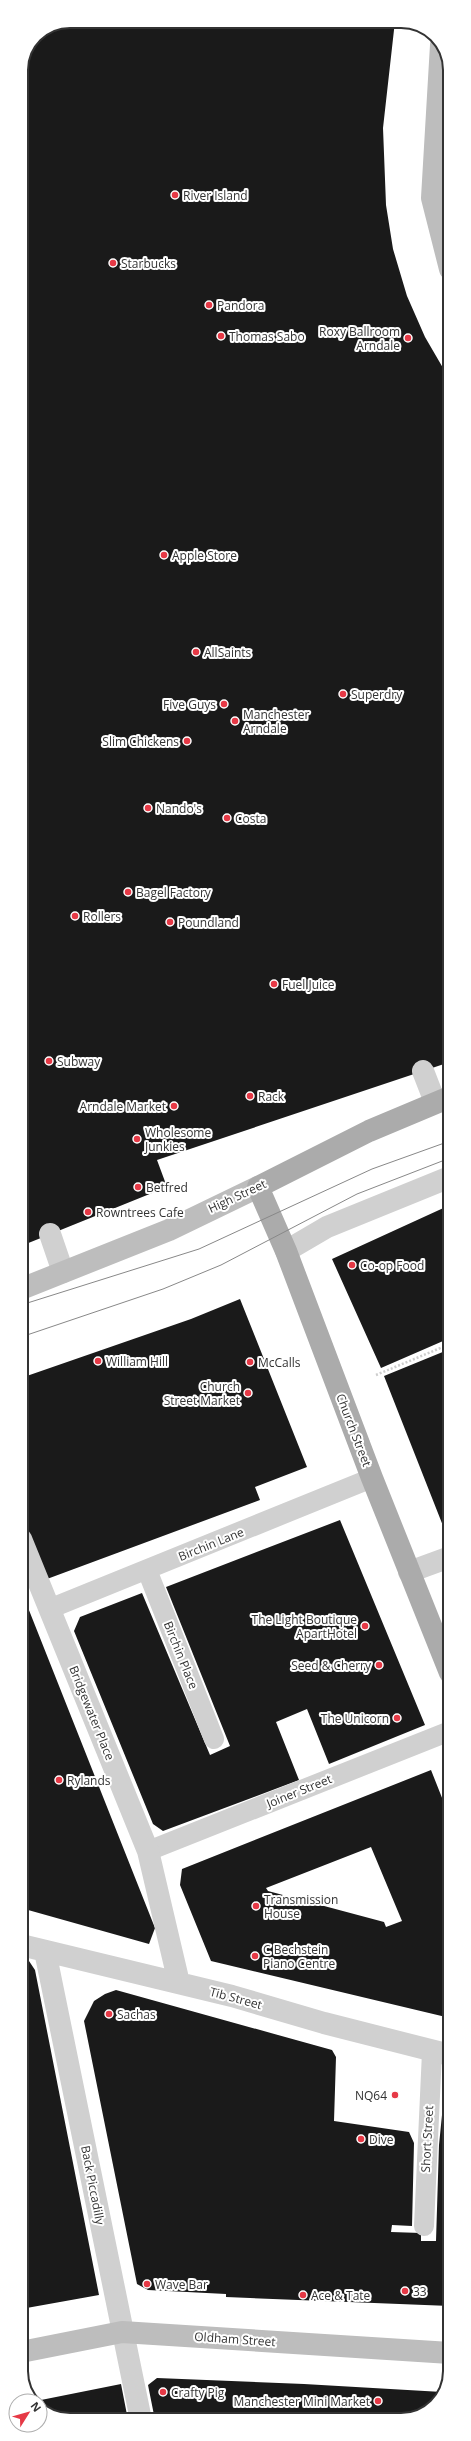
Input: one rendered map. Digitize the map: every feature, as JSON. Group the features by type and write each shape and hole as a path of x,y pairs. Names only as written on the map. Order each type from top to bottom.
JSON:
{"main road":[{"name":"High Street","path":"258,1187 369,1131 442,1099"},
{"name":"Church Street","path":"258,1187 286,1251 372,1478 443,1656"}],"street":[{"path":"440,55 432,198 443,241"},
{"path":"423,1071 442,1099"},
{"path":"286,1251 327,1227 443,1180"},
{"name":"High Street","path":"28,1286 168,1230 258,1187"},
{"path":"50,1234 63,1272"},
{"name":"Bridgewater Place","path":"28,1556 148,1851 180,1983"},
{"path":"409,1572 443,1560"},
{"name":"Tib Street","path":"28,1947 180,1983 441,2053"},
{"name":"Back Piccadilly","path":"45,1951 139,2413"},
{"name":"Oldham Street","path":"28,2351 122,2332 443,2354"}],"lane":[{"name":"Birchin Lane","path":"49,1609 372,1478"},
{"name":"Birchin Place","path":"147,1570 214,1739"},
{"name":"Joiner Street","path":"148,1851 443,1734"},
{"name":"Short Street","path":"424,2226 441,2053"}],"path":[{"path":"376,1375 443,1347"}],"building":[{"name":"Manchester Arndale","path":"70,28 394,28 383,128 386,205 393,249 407,296 425,337 443,368 443,1064 157,1160 167,1187 28,1243 29,61 35,46 46,35 54,31"},
{"path":"443,1208 443,1341 381,1368 332,1259"},
{"path":"240,1299 307,1467 255,1487 260,1500 47,1579 28,1532 28,1376 191,1319"},
{"path":"443,1352 443,1526 384,1376"},
{"path":"340,1520 425,1725 329,1764 307,1709 276,1722 299,1780 163,1831 153,1824 74,1631 80,1617 142,1593 210,1755 230,1746 166,1587"},
{"name":"Rylands","path":"28,1608 155,1928 149,1944 28,1910"},
{"name":"Transmission House","path":"431,1770 443,1800 443,2016 211,1961 180,1885 182,1869","holes":["371,1847 402,1921 386,1927 384,1922 268,1891 266,1888"]},
{"path":"28,1960 35,1970 99,2295 28,2308"},
{"path":"116,1990 332,2050 336,2057 334,2121 409,2132 414,2143 412,2226 392,2225 391,2232 421,2233 421,2241 436,2241 439,2145 443,2105 443,2306 226,2297 226,2294 148,2290 137,2284 84,2021 94,2001 105,1994"},
{"path":"157,2378 437,2392 433,2399 427,2404 415,2411 407,2413 154,2413 148,2385"},
{"path":"121,2384 127,2413 67,2413 48,2407 48,2399"}],"tram line":[{"path":"28,1303 199,1249 372,1169 443,1144"},
{"path":"28,1335 163,1289 221,1265 357,1194 443,1161"}],"place":[{"name":"River Island","path":"175,195"},
{"name":"Starbucks","path":"113,263"},
{"name":"Pandora","path":"209,305"},
{"name":"Thomas Sabo","path":"221,336"},
{"name":"Roxy Ballroom Arndale","path":"408,338"},
{"name":"Apple Store","path":"164,555"},
{"name":"AllSaints","path":"196,652"},
{"name":"Superdry","path":"343,694"},
{"name":"Five Guys","path":"224,704"},
{"name":"Manchester Arndale","path":"235,721"},
{"name":"Slim Chickens","path":"187,741"},
{"name":"Nando's","path":"148,808"},
{"name":"Costa","path":"227,818"},
{"name":"Bagel Factory","path":"128,892"},
{"name":"Rollers","path":"75,916"},
{"name":"Poundland","path":"170,922"},
{"name":"Fuel Juice","path":"274,984"},
{"name":"Subway","path":"49,1061"},
{"name":"Rack","path":"250,1096"},
{"name":"Arndale Market","path":"174,1106"},
{"name":"Wholesome Junkies","path":"137,1139"},
{"name":"Betfred","path":"138,1187"},
{"name":"Rowntrees Cafe","path":"88,1212"},
{"name":"Co-op Food","path":"352,1265"},
{"name":"William Hill","path":"98,1361"},
{"name":"McCalls","path":"250,1362"},
{"name":"Church Street Market","path":"248,1393"},
{"name":"The Light Boutique ApartHotel","path":"365,1626"},
{"name":"Seed & Cherry","path":"379,1665"},
{"name":"The Unicorn","path":"397,1718"},
{"name":"Rylands","path":"59,1780"},
{"name":"Transmission House","path":"256,1906"},
{"name":"C Bechstein Piano Centre","path":"255,1956"},
{"name":"Sachas","path":"109,2014"},
{"name":"NQ64","path":"395,2095"},
{"name":"Dive","path":"361,2139"},
{"name":"Wave Bar","path":"147,2284"},
{"name":"33","path":"405,2291"},
{"name":"Ace & Tate","path":"303,2295"},
{"name":"Crafty Pig","path":"163,2392"},
{"name":"Manchester Mini Market","path":"378,2401"}]}
